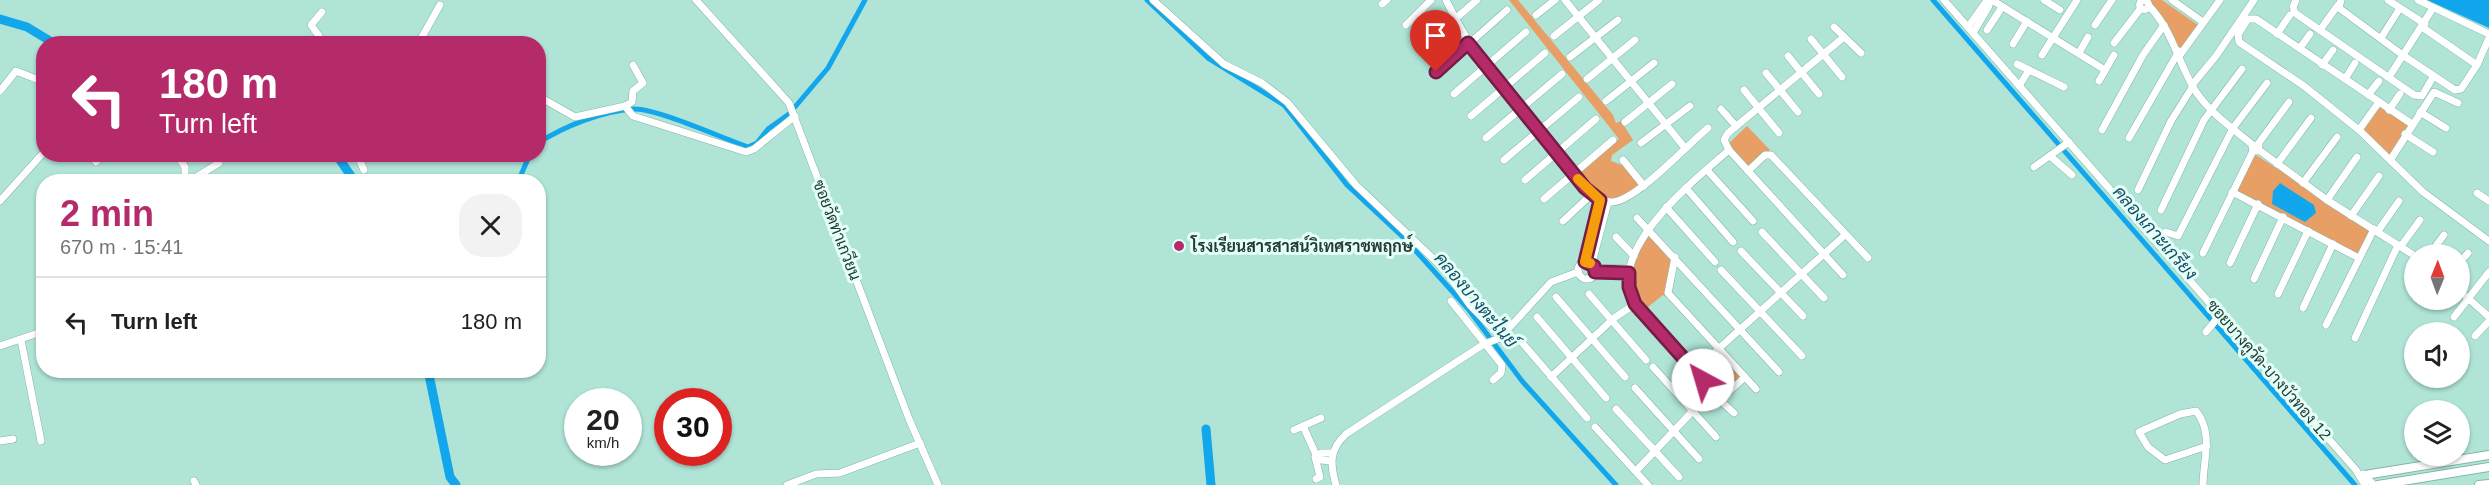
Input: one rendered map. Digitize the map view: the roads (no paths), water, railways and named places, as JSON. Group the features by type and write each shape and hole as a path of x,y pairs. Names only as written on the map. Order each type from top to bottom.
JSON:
{"main road":[{"path":"2365,475 2486,456 2486,468 2378,485"},
{"path":"2479,485 2489,483"}],"street":[{"name":"ซอยวัดท่าเกวียน","path":"696,0 789,103 795,115 938,485"},
{"path":"1153,0 1224,64 1283,97 1323,142 1356,185 1445,270 1470,305 1499,338"},
{"path":"1406,25 1431,0"},
{"path":"1446,0 1468,43 1502,87 1573,173 1592,194 1604,201 1630,197 1707,128"},
{"path":"1420,49 1477,0"},
{"path":"1536,15 1555,0"},
{"path":"1565,0 1684,148"},
{"path":"1554,36 1599,0"},
{"name":"ซอยบางคูวัด-บางบัวทอง 12","path":"1944,0 2219,317 2356,470"},
{"path":"2044,0 2060,10"},
{"path":"2042,55 2077,0"},
{"path":"2095,25 2112,0"},
{"path":"2172,0 2182,3 2203,22"},
{"path":"2129,138 2179,53 2220,0"},
{"path":"2138,190 2171,121 2192,85 2216,56 2254,0"},
{"path":"2296,0 2293,7 2295,13 2419,97 2433,77"},
{"path":"2388,0 2477,65"},
{"path":"2320,30 2340,3 2404,56 2433,77 2459,91 2477,65 2489,36 2418,0"},
{"path":"1971,30 1984,3 1990,1 2002,6 2105,70"},
{"path":"422,36 440,4"},
{"path":"2114,43 2143,4 2164,25 2192,85 2211,109 2303,183 2404,249"},
{"path":"1987,30 2002,6"},
{"path":"2381,38 2400,8"},
{"path":"2389,77 2433,8"},
{"path":"1436,72 1507,10"},
{"path":"319,36 311,25 322,12"},
{"path":"2277,33 2290,15"},
{"path":"2412,124 2300,48 2250,18 2238,39 2304,86 2359,130 2423,192 2489,242"},
{"path":"1570,57 1618,20"},
{"path":"2013,44 2027,21"},
{"path":"2102,130 2143,55 2164,25"},
{"path":"1834,27 1861,54"},
{"path":"1454,94 1485,65 1527,32"},
{"path":"2300,48 2310,34"},
{"path":"2079,53 2088,37"},
{"path":"1843,275 1729,150 1725,145 1725,136 1844,38"},
{"path":"1811,39 1842,77"},
{"path":"1587,79 1635,40"},
{"path":"2322,64 2333,50"},
{"path":"1471,116 1502,87 1545,53"},
{"path":"2099,81 2114,55"},
{"path":"1788,56 1819,94"},
{"path":"1606,101 1654,63"},
{"path":"2345,79 2355,63"},
{"path":"2017,64 2064,87"},
{"path":"546,101 575,117 625,107 632,102 633,91 644,83 633,65"},
{"path":"2019,86 2029,69"},
{"path":"2161,210 2186,155 2211,109 2242,69"},
{"path":"0,92 16,71 36,78"},
{"path":"1766,73 1798,112"},
{"path":"1486,138 1562,74"},
{"path":"2368,95 2379,81"},
{"path":"2166,232 2178,236 2233,128 2267,83"},
{"path":"1625,122 1672,84"},
{"path":"1744,90 1779,133"},
{"path":"2391,159 2405,134 2436,91 2458,102"},
{"path":"2389,110 2400,94"},
{"path":"1504,160 1579,97"},
{"path":"2203,253 2256,147 2289,102"},
{"path":"2359,130 2379,102"},
{"path":"1641,143 1690,106"},
{"path":"625,107 631,114 746,152 754,149 795,115"},
{"path":"1721,109 1736,126"},
{"path":"2421,112 2446,128"},
{"path":"2277,164 2311,118"},
{"path":"1525,180 1596,119"},
{"path":"2405,134 2433,152"},
{"path":"2303,183 2337,137"},
{"path":"1544,199 1613,140"},
{"path":"2034,167 2067,143"},
{"path":"1636,471 1704,399 1705,384 1696,369 1635,304 1629,287 1629,271 1634,256 1666,207 1729,150"},
{"path":"1748,171 1765,155 1771,155 1868,258"},
{"path":"2050,156 2072,175"},
{"path":"2327,200 2357,157"},
{"path":"1623,160 1644,186"},
{"path":"0,201 36,161"},
{"path":"360,162 364,170"},
{"path":"200,174 219,163"},
{"path":"1707,170 1753,221"},
{"path":"2351,216 2379,177"},
{"path":"1686,188 1733,243"},
{"path":"2232,192 2359,258"},
{"path":"2477,193 2489,201"},
{"path":"1563,221 1592,194"},
{"path":"1604,201 1594,244 1592,267 1588,279 1581,278 1578,272 1579,265 1592,267 1629,271"},
{"path":"2326,325 2359,258 2376,230 2399,201"},
{"path":"2230,264 2258,204"},
{"path":"1666,207 1715,262"},
{"path":"2254,279 2283,217"},
{"path":"1637,218 1779,372"},
{"path":"2355,338 2400,246 2420,220"},
{"path":"2278,294 2308,231"},
{"path":"1762,232 1824,298"},
{"path":"1696,369 1845,235"},
{"path":"2437,244 2444,235"},
{"path":"1616,237 1634,256"},
{"path":"2303,308 2333,244"},
{"path":"1741,251 1803,316"},
{"path":"1675,257 1668,293 1756,389"},
{"path":"1721,270 1802,356"},
{"path":"1315,455 1321,460 1331,457 1346,435 1485,344 1499,338 1551,282 1578,272"},
{"path":"2470,296 2489,272"},
{"path":"1589,294 1646,360"},
{"path":"1556,297 1625,377"},
{"path":"2470,300 2489,319 2475,336"},
{"path":"1452,301 1503,367 1493,380"},
{"path":"1551,377 1591,338 1635,304"},
{"path":"2454,317 2459,310"},
{"path":"1537,317 1606,398"},
{"path":"2209,329 2219,317"},
{"path":"0,344 21,340 36,333"},
{"path":"0,344 36,333"},
{"path":"1519,339 1587,418"},
{"path":"21,340 41,441"},
{"path":"1653,367 1716,437"},
{"path":"1734,413 1723,403 1723,397 1745,377"},
{"path":"1635,388 1699,459"},
{"path":"1616,409 1679,477"},
{"path":"2203,485 2207,446 2203,424 2193,410 2156,423 2139,432 2148,447 2165,460 2207,446"},
{"path":"1294,430 1321,418"},
{"path":"1303,426 1320,471 1320,477 1316,479"},
{"path":"1595,427 1648,485"},
{"path":"0,441 13,439"},
{"path":"787,485 816,474 840,473 920,443"},
{"path":"1315,455 1323,447"},
{"path":"1331,457 1336,485"},
{"path":"2356,470 2378,485"},
{"path":"2356,470 2365,485"}],"water":[{"path":"2427,0 2489,0 2489,28"},
{"path":"2280,183 2314,205 2316,213 2305,222 2272,204 2273,191"}],"waterway":[{"path":"546,139 584,120 634,109 658,113 748,147 757,143 768,129 789,114 828,68 865,0"},
{"name":"คลองบางตะไนย์","path":"1147,0 1208,58 1284,105 1347,185 1405,239 1469,310 1522,381 1616,485"},
{"name":"คลองเกาะเกรียง","path":"1933,0 2355,485"},
{"path":"0,19 27,27 42,36"},
{"path":"341,162 350,174"},
{"path":"521,174 527,162"},
{"path":"430,378 450,477 456,485"},
{"path":"1206,429 1211,485"}],"place":[{"name":"โรงเรียนสารสาสน์วิเทศราชพฤกษ์","path":"1179,246"}]}
